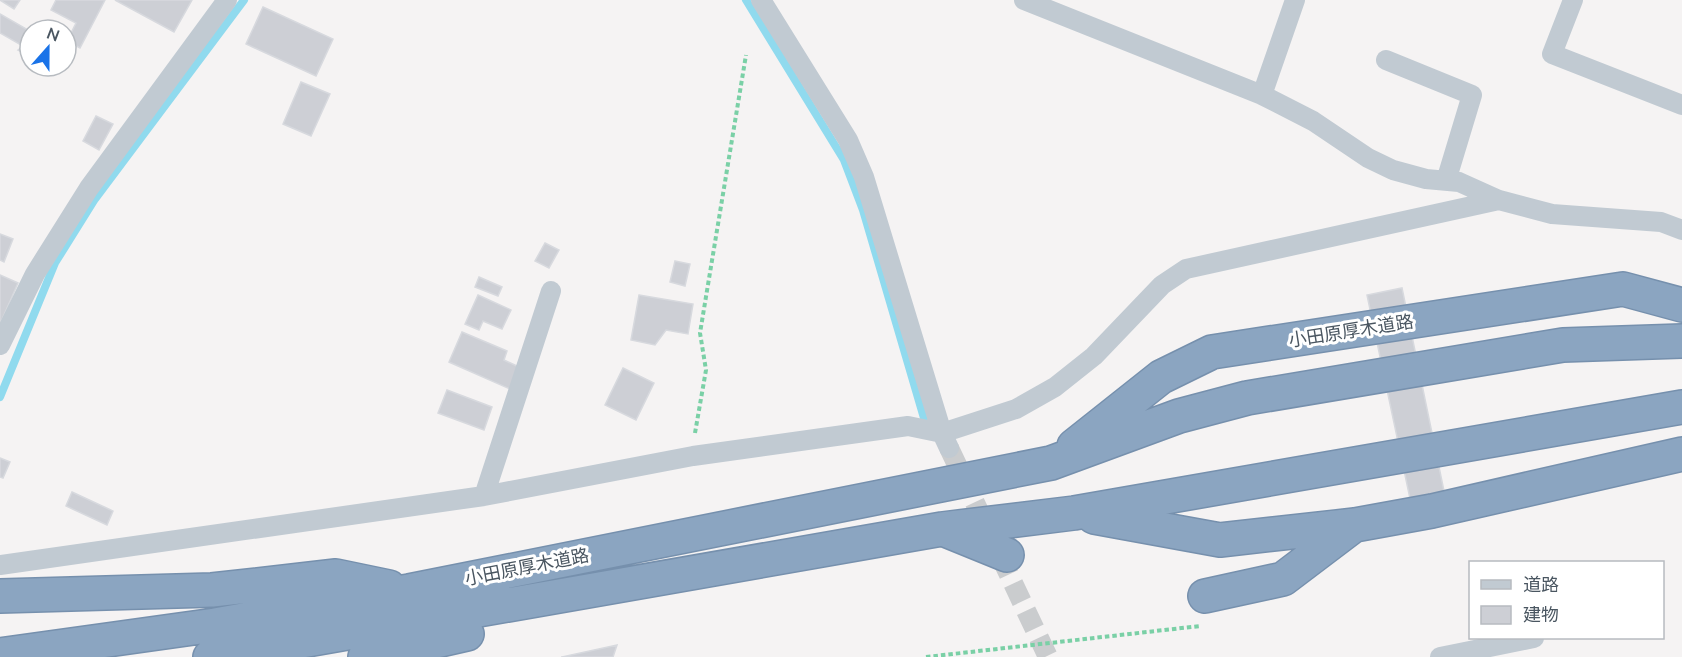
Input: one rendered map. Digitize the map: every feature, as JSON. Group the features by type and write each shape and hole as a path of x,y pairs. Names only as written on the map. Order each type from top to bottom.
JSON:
{"highway":[{"name":"小田原厚木道路","path":"1051,464 1161,377 1212,352 1623,289 1682,305"},
{"name":"小田原厚木道路","path":"0,655 215,625 409,591 1051,464 1179,416 1247,398 1563,345 1682,341"},
{"name":"小田原厚木道路","path":"210,657 942,529 1074,513 1682,407"},
{"name":"小田原厚木道路","path":"1074,513 1220,540 1354,525 1432,511 1682,454"},
{"path":"1204,611 1282,579 1354,525"},
{"path":"942,529 1007,555"},
{"path":"365,657 852,546"},
{"path":"0,596 212,590 336,576 409,591"}],"street":[{"path":"0,345 35,274 89,188 227,0"},
{"path":"761,0 848,140 860,168 946,440"},
{"path":"1024,0 1262,95 1313,122 1368,158 1394,170 1459,182 1499,200 1552,214 1661,222 1682,230"},
{"path":"1262,95 1295,0"},
{"path":"1573,0 1552,54 1682,105"},
{"path":"1386,60 1472,94 1446,181"},
{"path":"0,566 484,496 693,456 908,426 946,440 1016,409 1055,387 1094,356 1162,285 1186,269 1499,200"},
{"path":"484,496 551,291"},
{"path":"1440,657 1529,639"}],"path":[{"path":"693,456 706,370 700,333 746,55"},
{"path":"926,657 1204,611"}],"building":[{"path":"0,0 20,0 14,9"},
{"path":"56,0 105,0 80,48 78,47 78,18 66,18 51,10"},
{"path":"115,0 192,0 174,32"},
{"path":"263,7 333,39 316,76 246,44"},
{"path":"0,14 18,24 18,43 0,33"},
{"path":"301,82 330,94 311,136 283,124"},
{"path":"96,116 113,124 99,150 83,141"},
{"path":"0,234 13,239 4,262 0,260"},
{"path":"545,243 559,250 549,268 535,261"},
{"path":"675,261 690,264 685,286 670,282"},
{"path":"0,275 18,283 0,324"},
{"path":"479,277 502,287 498,296 475,287"},
{"path":"1402,288 1450,520 1416,527 1367,295"},
{"path":"478,295 511,310 502,329 483,321 479,330 465,324"},
{"path":"639,295 693,304 688,334 666,330 655,345 631,340"},
{"path":"462,332 507,351 504,360 519,367 510,389 449,362"},
{"path":"623,368 654,383 636,420 605,405"},
{"path":"447,390 492,407 484,430 438,413"},
{"path":"0,458 10,462 3,478 0,477"},
{"path":"72,492 113,511 107,525 66,506"},
{"path":"617,645 613,657 562,657"}],"waterway":[{"path":"0,397 55,263 95,199 244,0"},
{"path":"746,0 844,160 863,210 924,418"}],"tunnel":[{"path":"949,448 1048,657"}]}
